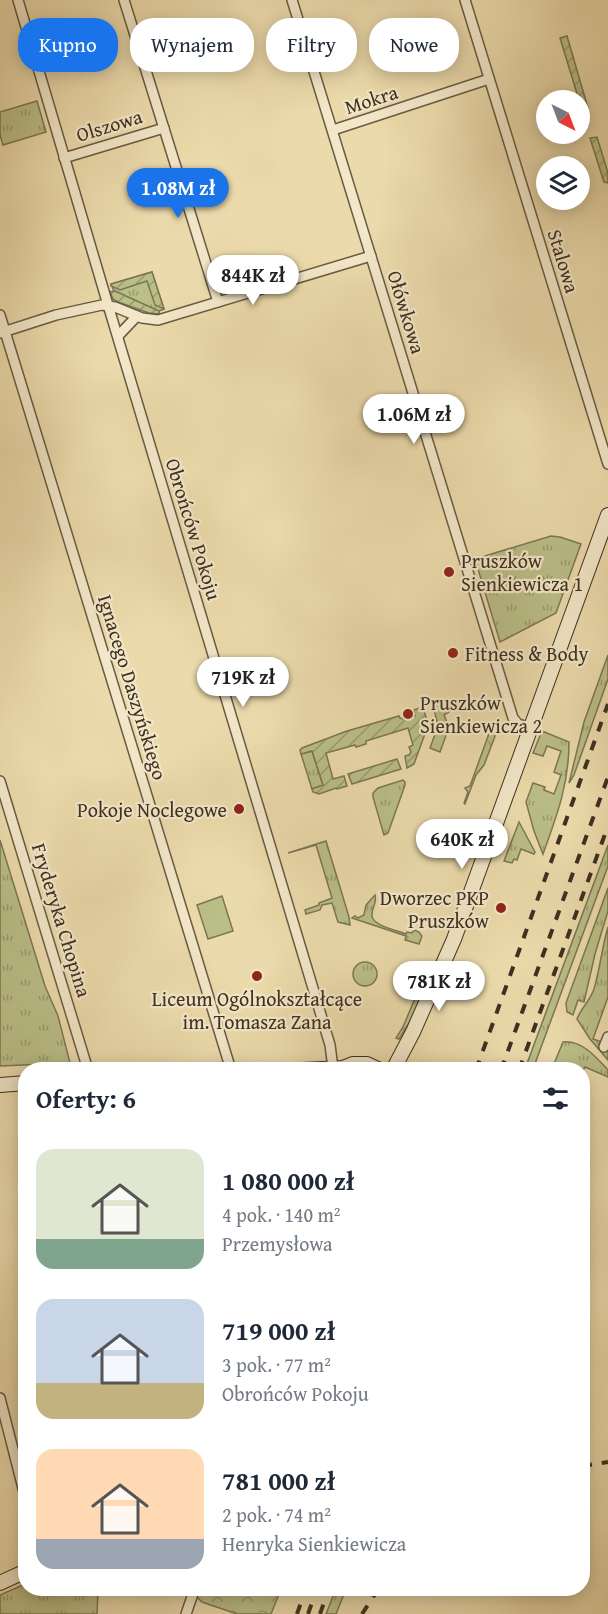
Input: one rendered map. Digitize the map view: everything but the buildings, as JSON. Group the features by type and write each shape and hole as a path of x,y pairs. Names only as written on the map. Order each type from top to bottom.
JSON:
{"street":[{"name":"Obrońców Pokoju","path":"18,0 330,1045 338,1062"},
{"path":"124,0 218,302"},
{"name":"Ołówkowa","path":"292,0 513,718 518,724 531,728"},
{"name":"Stalowa","path":"465,0 608,464"},
{"name":"Mokra","path":"333,130 489,79"},
{"name":"Olszowa","path":"64,158 164,128"},
{"path":"2,332 74,311 108,305 150,320 158,320 371,256"},
{"name":"Ignacego Daszyńskiego","path":"0,315 2,332 229,1062"},
{"path":"118,336 137,316"},
{"path":"397,1062 454,939 608,515"},
{"name":"Fryderyka Chopina","path":"0,781 86,1062"},
{"path":"604,1047 608,1037"},
{"path":"0,1085 18,1084"},
{"path":"0,1398 18,1469"},
{"path":"0,1583 18,1575"},
{"path":"186,1614 192,1596"}],"green space":[{"path":"567,36 583,90 576,90 560,38"},
{"path":"37,101 46,132 3,145 0,135 0,112"},
{"path":"597,137 608,173 608,183 604,182 590,138"},
{"path":"152,272 164,309 159,311 159,314 149,313 116,300 110,292 114,291 111,284"},
{"path":"152,272 164,309 155,305 147,281 120,290 111,286 111,284"},
{"path":"115,291 159,311 159,314 149,313 118,302 113,299 110,292"},
{"path":"551,536 581,544 556,613 500,642 475,559"},
{"path":"608,655 608,679 574,775 569,783 584,722"},
{"path":"446,703 449,712 444,715 449,727 440,752 430,748 438,726 433,705"},
{"path":"423,707 427,728 414,764 407,768 405,756 409,755 411,752 409,747 413,745 408,728 366,741 366,744 326,753 333,779 344,776 347,786 319,794 313,792 312,789 323,785 312,751 301,754 302,748 347,731 399,716 404,719 415,716 414,710"},
{"path":"491,728 497,731 465,804 468,792 465,788 470,786"},
{"path":"542,731 569,742 564,786 543,854 526,802 533,783 545,787 544,790 554,794 561,775 554,772 561,751 547,746 543,756 533,753"},
{"path":"312,751 323,785 312,789 301,754"},
{"path":"397,759 401,769 352,784 348,774"},
{"path":"403,780 405,785 388,833 384,835 373,793 378,788"},
{"path":"519,822 535,852 534,854 521,849 517,860 514,859 512,863 504,861"},
{"path":"0,840 45,986 58,1016 70,1062 18,1062 18,1065 0,1066"},
{"path":"326,841 350,925 338,922 332,903 322,905 320,910 306,914 305,910 332,898 316,845 288,853"},
{"path":"608,845 608,866 536,1062 528,1062"},
{"path":"608,888 608,911 584,1002 578,1000 573,1015 567,1012 566,1003"},
{"path":"375,895 372,917 375,921 384,927 406,934 414,930 419,932 422,936 419,944 405,940 406,936 352,918 364,915 366,905"},
{"path":"222,896 233,931 208,939 197,905"},
{"path":"608,927 608,997 593,1039 602,1042 600,1047 608,1050 608,1060 577,1019 594,989"},
{"path":"365,962 373,966 377,974 373,982 365,986 357,982 353,974 357,966"},
{"path":"423,979 428,983 415,1014 399,1039 396,1038 403,1027"},
{"path":"563,1042 570,1042 588,1050 599,1060 608,1070 608,1077 590,1069 590,1062 555,1062"},
{"path":"18,1587 18,1596 98,1596 97,1614 0,1614 0,1595"},
{"path":"196,1596 278,1596 271,1614 237,1614 202,1602"},
{"path":"333,1596 343,1596 336,1614 326,1614"}],"railway":[{"path":"479,1062 608,704"},
{"path":"504,1062 608,777"},
{"path":"522,1062 608,826"},
{"path":"590,1465 608,1462"},
{"path":"297,1614 303,1596"},
{"path":"308,1614 314,1596"},
{"path":"320,1614 326,1596"},
{"path":"362,1614 374,1596"}],"place":[{"name":"Pruszków Sienkiewicza 1","path":"449,572"},
{"name":"Fitness & Body","path":"453,653"},
{"name":"Pruszków Sienkiewicza 2","path":"408,714"},
{"name":"Pokoje Noclegowe","path":"239,809"},
{"name":"Dworzec PKP Pruszków","path":"501,908"},
{"name":"Liceum Ogólnokształcące im. Tomasza Zana","path":"257,976"}]}
